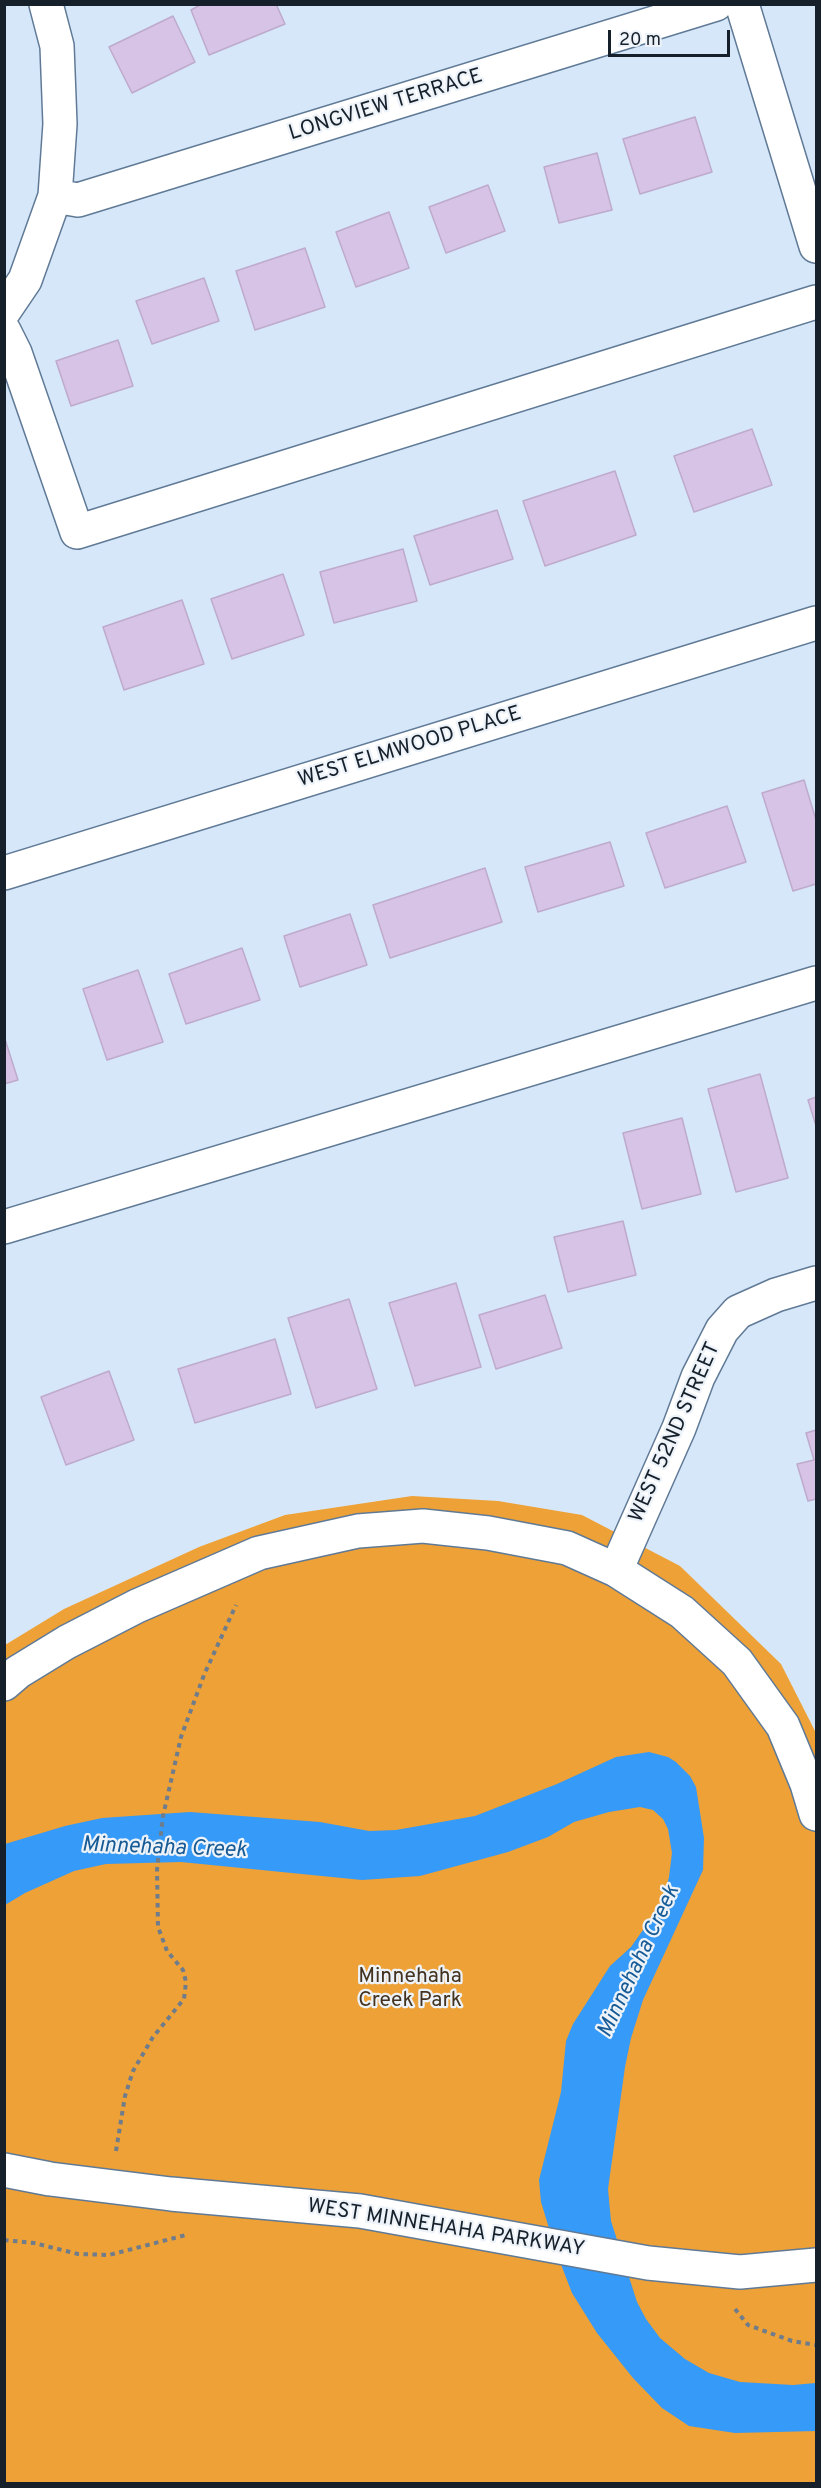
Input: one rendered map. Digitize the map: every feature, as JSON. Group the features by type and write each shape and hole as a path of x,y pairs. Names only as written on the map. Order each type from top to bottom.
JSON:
{"street":[{"path":"4,311 25,280 55,196 60,124 57,46 46,4"},
{"name":"LONGVIEW TERRACE","path":"55,196 78,200 717,4"},
{"path":"742,4 816,246"},
{"path":"4,331 15,353 77,532 816,302"},
{"name":"WEST ELMWOOD PLACE","path":"4,873 816,623"},
{"path":"4,1227 816,983"},
{"name":"WEST 52ND STREET","path":"616,1570 679,1428 698,1377 722,1330 738,1312 776,1295 816,1283"},
{"path":"4,1684 18,1672 67,1642 136,1606 259,1553 357,1532 423,1526 488,1533 567,1548 616,1570 682,1612 737,1662 783,1726 807,1784 816,1814"},
{"name":"WEST MINNEHAHA PARKWAY","path":"4,2170 110,2187 360,2211 648,2263 740,2272 816,2265"}],"path":[{"path":"110,2187 125,2096 133,2071 141,2053 184,1999 186,1982 183,1970 166,1951 158,1928 157,1870 163,1816 181,1737 204,1675 241,1596"},
{"path":"4,2240 34,2243 78,2254 109,2255 194,2233"},
{"path":"730,2304 748,2325 792,2341 816,2345"}],"green space":[{"name":"Minnehaha Creek Park","path":"412,1496 498,1501 582,1515 680,1566 781,1664 816,1733 816,2483 5,2483 5,1645 64,1609 199,1547 285,1515"}],"water":[{"name":"Minnehaha Creek","path":"649,1752 668,1757 676,1762 690,1776 696,1787 704,1838 703,1870 643,2000 631,2038 608,2189 611,2221 637,2302 660,2338 685,2359 709,2373 740,2382 793,2385 816,2383 816,2431 735,2433 689,2426 662,2408 633,2378 597,2333 572,2293 541,2202 539,2180 561,2092 566,2041 573,2024 610,1966 631,1947 662,1903 672,1853 668,1829 663,1819 653,1810 640,1807 609,1812 574,1822 548,1837 508,1852 420,1876 362,1880 181,1862 106,1864 74,1871 25,1893 5,1905 5,1844 65,1826 102,1818 190,1812 320,1822 369,1831 396,1830 475,1816 557,1784 616,1757"}],"building":[{"path":"202,4 276,4 285,24 209,55 191,10"},
{"path":"173,16 195,62 132,93 109,47"},
{"path":"695,117 712,172 640,194 623,139"},
{"path":"597,153 612,210 559,223 544,167"},
{"path":"488,185 505,231 446,253 429,207"},
{"path":"389,212 409,268 356,287 336,232"},
{"path":"305,248 325,307 255,330 236,271"},
{"path":"204,278 219,321 152,344 136,301"},
{"path":"118,340 133,386 71,406 56,361"},
{"path":"752,429 772,485 694,512 674,456"},
{"path":"615,471 636,535 545,566 523,501"},
{"path":"497,510 513,559 430,585 414,536"},
{"path":"403,549 417,601 334,623 320,572"},
{"path":"283,574 304,635 232,659 211,599"},
{"path":"182,600 204,664 124,690 103,627"},
{"path":"804,780 816,820 816,884 793,891 762,793"},
{"path":"727,806 746,862 665,888 646,833"},
{"path":"610,842 624,886 538,912 525,867"},
{"path":"485,868 502,922 390,958 373,905"},
{"path":"350,914 367,965 300,987 284,936"},
{"path":"242,948 260,1000 186,1024 169,974"},
{"path":"138,970 163,1042 107,1060 83,989"},
{"path":"4,1036 18,1080 4,1084"},
{"path":"760,1074 788,1178 736,1192 708,1089"},
{"path":"816,1097 816,1126 808,1100"},
{"path":"682,1118 701,1194 642,1209 623,1133"},
{"path":"623,1221 636,1275 568,1292 554,1237"},
{"path":"456,1283 481,1367 415,1386 389,1303"},
{"path":"545,1295 562,1348 496,1369 479,1315"},
{"path":"349,1299 377,1389 316,1408 288,1318"},
{"path":"275,1339 291,1394 195,1423 178,1369"},
{"path":"109,1371 134,1440 66,1465 41,1397"},
{"path":"816,1430 816,1499 808,1501 797,1464 814,1460 806,1433"}]}
